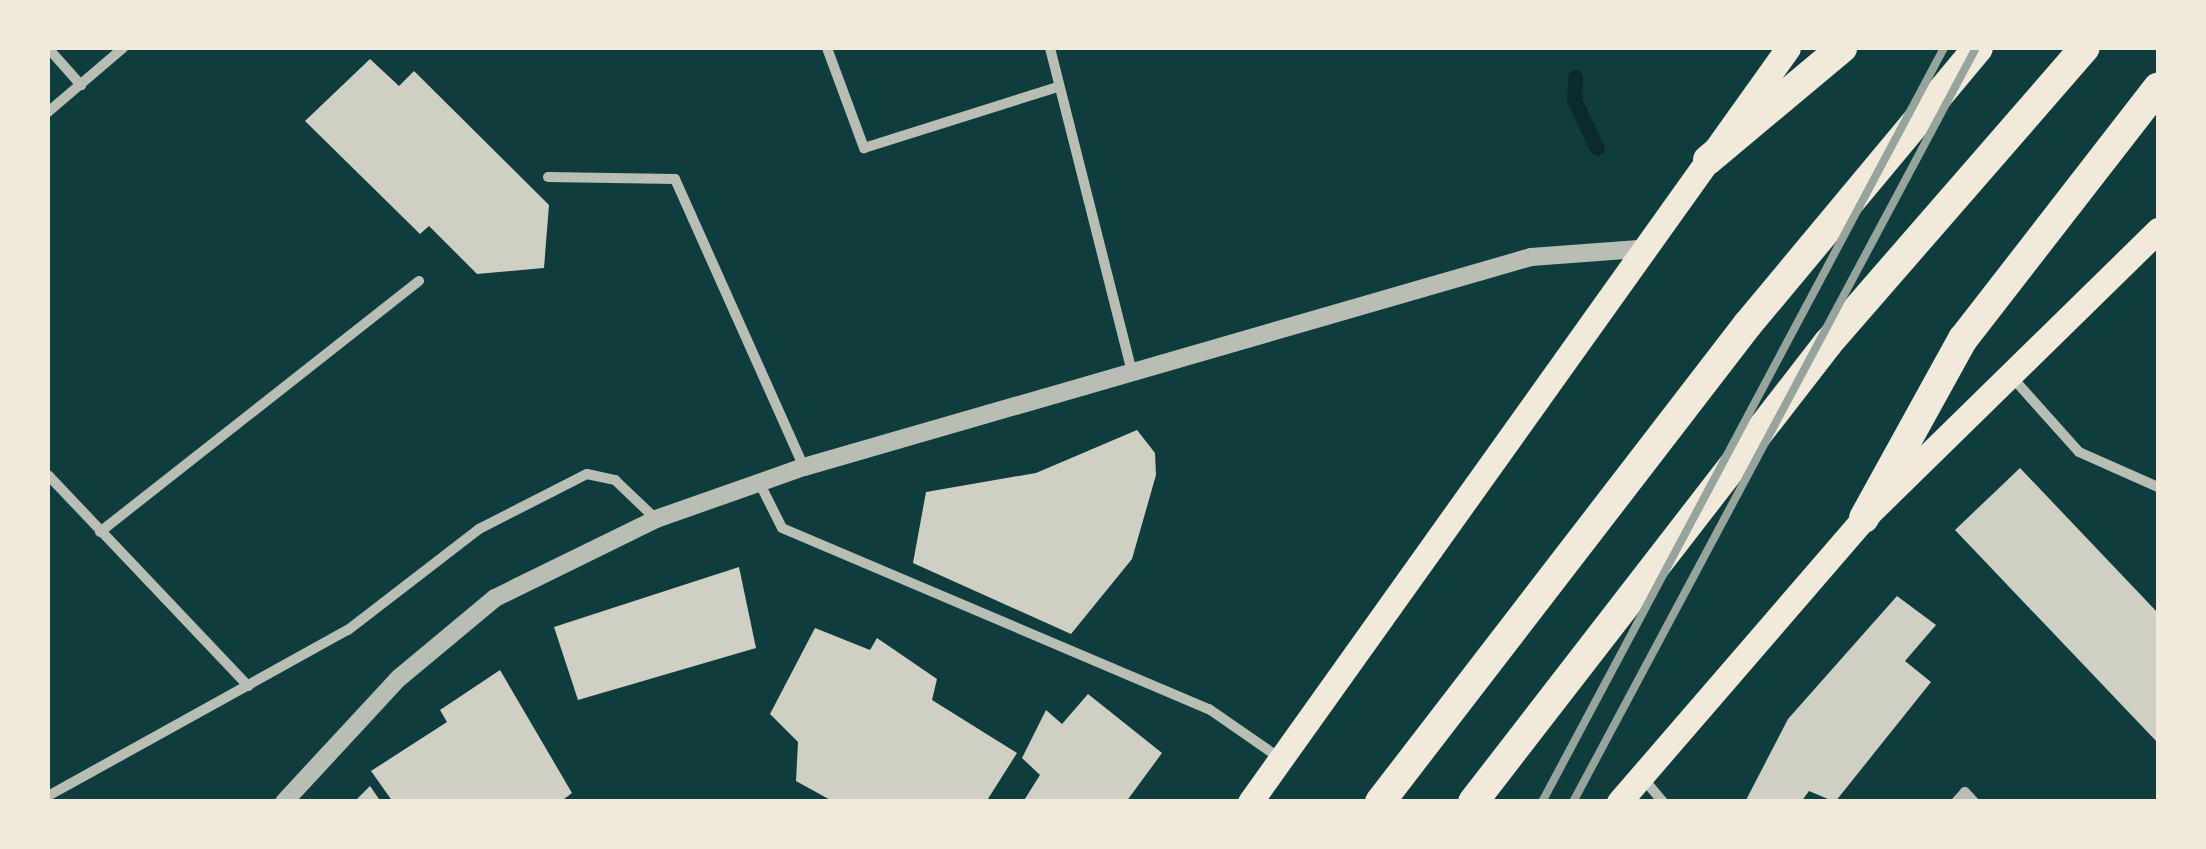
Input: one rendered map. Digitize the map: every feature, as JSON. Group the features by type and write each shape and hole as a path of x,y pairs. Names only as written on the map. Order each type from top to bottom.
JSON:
{"highway":[{"path":"1708,160 1842,48"},
{"path":"1380,802 1517,618 1978,48"},
{"path":"1473,802 1576,662 1828,342 2084,48"},
{"path":"1864,518 1963,340 2158,88"}],"main road":[{"path":"1250,802 1277,756 1639,249 1788,48"},
{"path":"1619,802 1864,518 2007,372 2158,230"},
{"path":"1233,802 1277,756"}],"street":[{"path":"48,48 81,85"},
{"path":"48,112 122,48"},
{"path":"827,48 864,148 1058,87"},
{"path":"1050,48 1132,372"},
{"path":"548,178 675,179 804,467"},
{"path":"284,802 398,678 495,598 656,519 804,467 1531,257 1639,249"},
{"path":"100,532 419,281"},
{"path":"2007,372 2079,452 2158,487"},
{"path":"48,796 348,630 480,528 587,474 615,480 656,519"},
{"path":"48,475 248,686"},
{"path":"759,482 782,528 1209,708 1277,756"},
{"path":"1630,802 1640,775 1663,802"},
{"path":"1956,802 1966,792 1974,802"}],"building":[{"path":"370,59 399,86 414,71 549,205 544,268 477,274 429,226 420,234 305,121"},
{"path":"1137,430 1155,453 1156,475 1132,559 1071,634 913,563 926,492 1036,473"},
{"path":"2020,468 2158,613 2158,743 1955,530"},
{"path":"739,567 756,648 578,700 554,627"},
{"path":"1897,596 1936,625 1905,661 1931,682 1835,802 1809,791 1801,802 1745,802 1788,719"},
{"path":"815,628 870,650 877,638 937,679 932,700 1017,753 986,802 834,802 796,781 798,742 770,714"},
{"path":"500,670 572,793 560,802 393,802 371,771 447,722 440,710"},
{"path":"1088,694 1162,753 1126,802 1023,802 1040,775 1022,758 1046,710 1062,724"},
{"path":"370,786 381,802 354,802"}],"waterway":[{"path":"1575,77 1574,100 1597,148"}],"railway":[{"path":"1542,802 1944,48"},
{"path":"1573,802 1976,48"}]}
